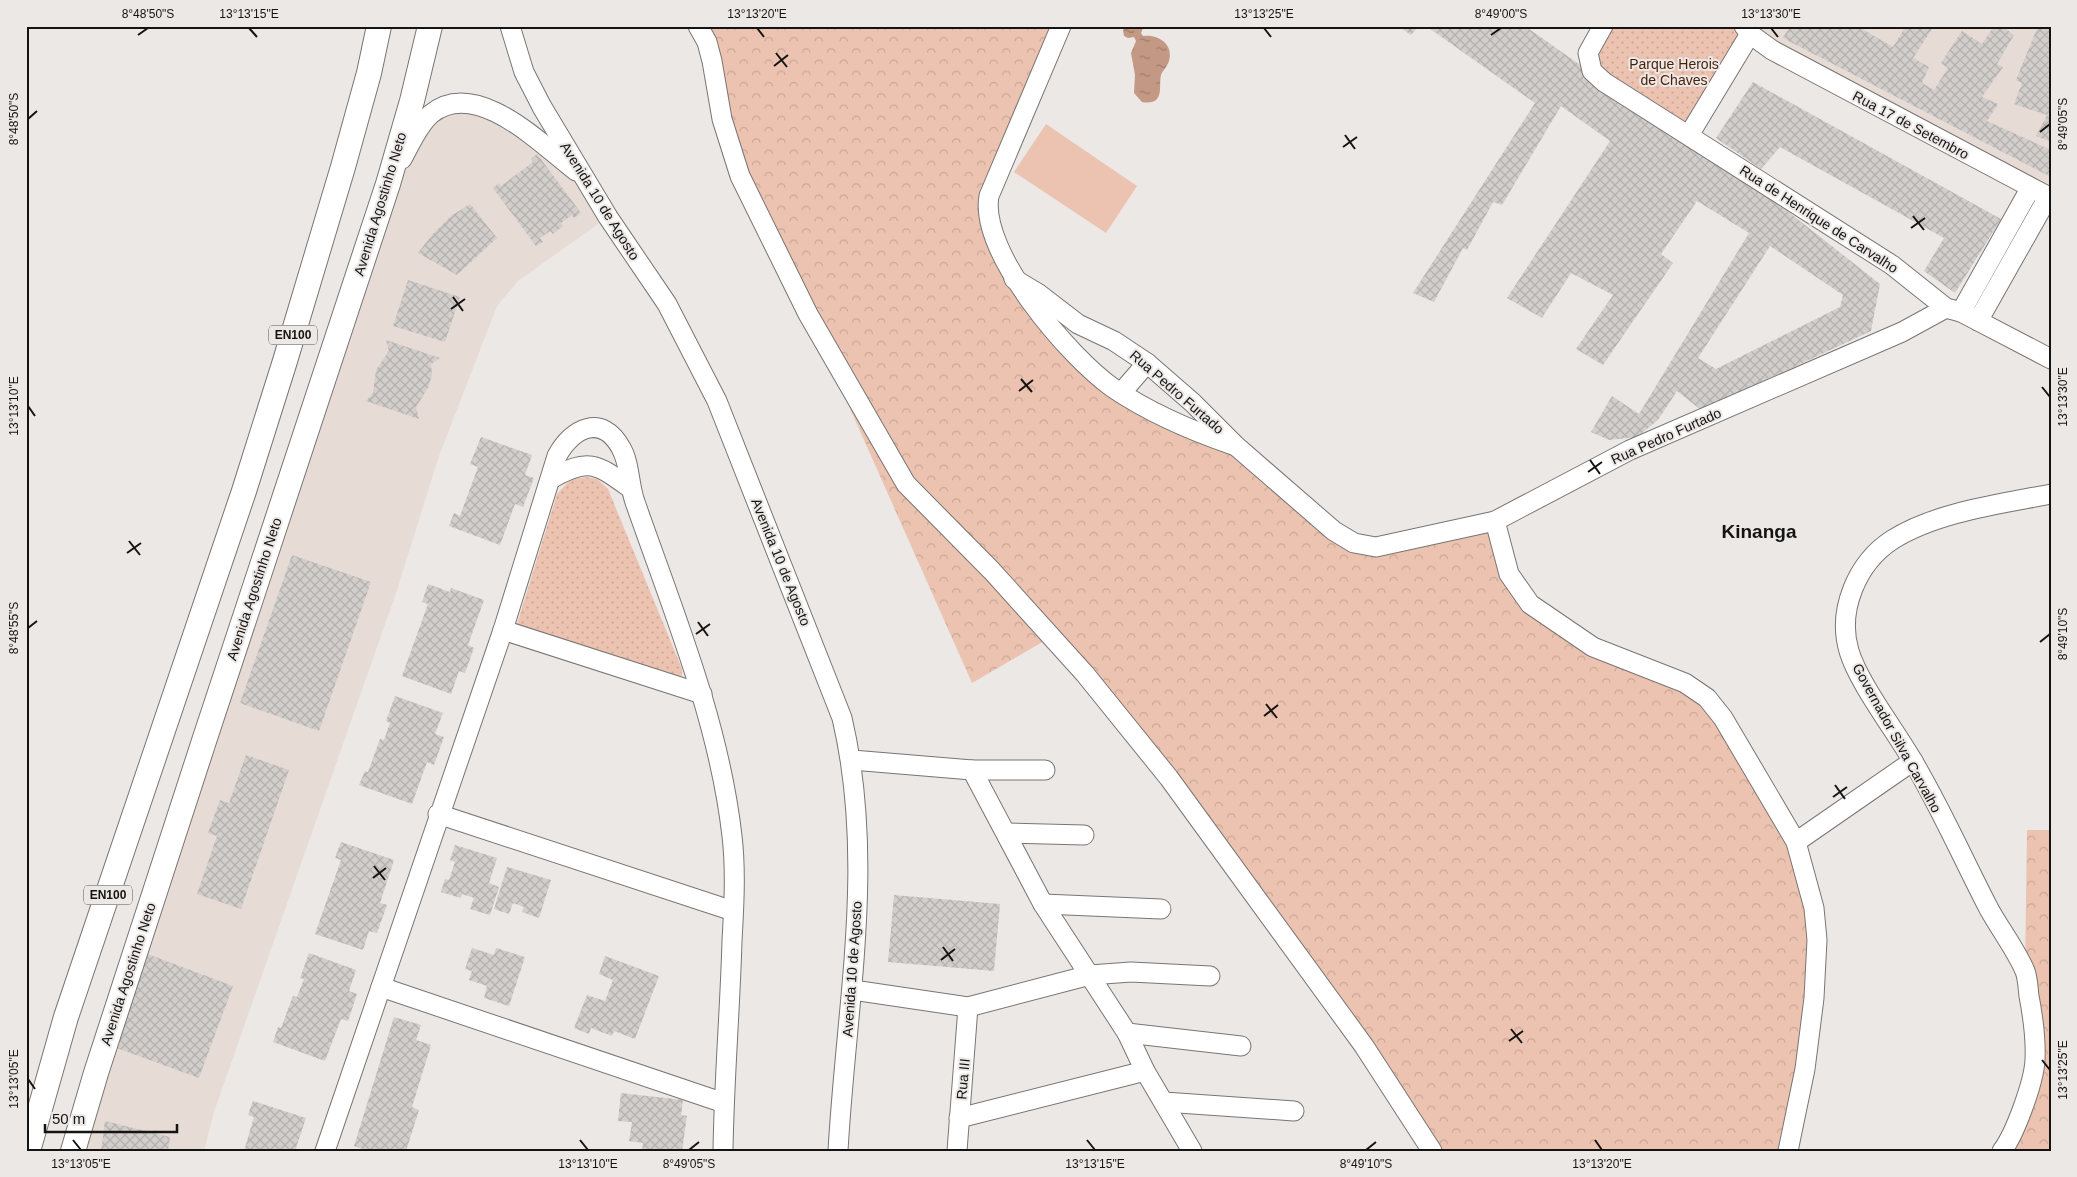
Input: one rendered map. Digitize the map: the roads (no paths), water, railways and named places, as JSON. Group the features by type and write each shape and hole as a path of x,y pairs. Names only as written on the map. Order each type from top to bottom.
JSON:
{"main road":[{"name":"EN100","path":"28,1151 66,1017 244,491 285,361 343,167 369,73 379,26"},
{"name":"Avenida Agostinho Neto","path":"73,1151 96,1073 204,741 388,184 412,101 430,26"}],"street":[{"name":"Avenida 10 de Agosto","path":"510,26 524,72 585,178 667,304 717,400 829,679 842,718 852,760 857,818 858,878 853,990 838,1151"},
{"path":"698,26 712,61 722,119 740,176 808,314 906,484 992,571 1085,674 1169,778 1364,1046 1432,1151"},
{"name":"Rua Pedro Furtado","path":"1061,26 989,196 987,210 989,221 1014,279 1032,303 1084,362 1121,393 1184,426 1236,446"},
{"name":"Rua de Henrique de Carvalho","path":"1602,26 1588,53 1588,61 1596,77 1892,265 1954,310 2051,359"},
{"path":"1689,135 1747,30"},
{"name":"Rua 17 de Setembro","path":"1747,30 1772,50 2050,198"},
{"path":"388,184 415,136 430,114 449,105 473,103 504,116 585,178"},
{"path":"1954,310 2030,189"},
{"path":"1978,321 2050,198"},
{"name":"Rua Pedro Furtado","path":"1014,279 1039,294 1078,324 1114,341 1147,364 1193,403 1236,446 1334,531 1354,543 1376,547 1495,521 1630,450 1954,310"},
{"path":"1084,362 1098,334"},
{"path":"1121,393 1147,364"},
{"path":"325,1151 438,814 503,630 557,456 565,442 584,429 596,427 608,433 622,448 630,488 702,694 726,798 732,837 733,911 723,1151"},
{"path":"551,478 571,467 595,466 630,488"},
{"name":"Governador Silva Carvalho","path":"2002,1151 2008,1143 2024,1104 2035,1062 2033,1019 2025,972 1990,911 1913,760 1862,678 1849,651 1846,623 1850,591 1868,564 1891,541 1921,526 1984,507 2051,494"},
{"path":"1495,521 1509,574 1530,604 1593,647 1684,683 1707,698 1722,718 1796,842 1814,908 1817,940 1814,998 1805,1069 1788,1151"},
{"path":"503,630 702,694"},
{"path":"852,760 972,770 1045,770"},
{"path":"1796,842 1913,760"},
{"path":"972,770 1044,904 1127,1033 1145,1071 1192,1151"},
{"path":"438,814 733,911"},
{"path":"1007,833 1084,835"},
{"path":"1044,904 1161,909"},
{"path":"853,990 968,1007 1090,974 1131,972 1210,976"},
{"path":"381,987 724,1103"},
{"name":"Rua III","path":"957,1151 968,1007"},
{"path":"1127,1033 1241,1046"},
{"path":"959,1118 1145,1071"},
{"path":"1164,1102 1294,1112"}],"water":[{"path":"1126,26 1144,26 1141,33 1143,36 1154,37 1164,41 1169,50 1169,61 1161,75 1159,94 1157,99 1152,102 1142,102 1134,93 1135,75 1131,53 1136,41 1134,37 1128,38 1124,36 1123,30"}],"district":[{"name":"Kinanga","path":"1759,531"}],"park label":[{"name":"Parque Herois de Chaves","path":"1674,72"}]}
